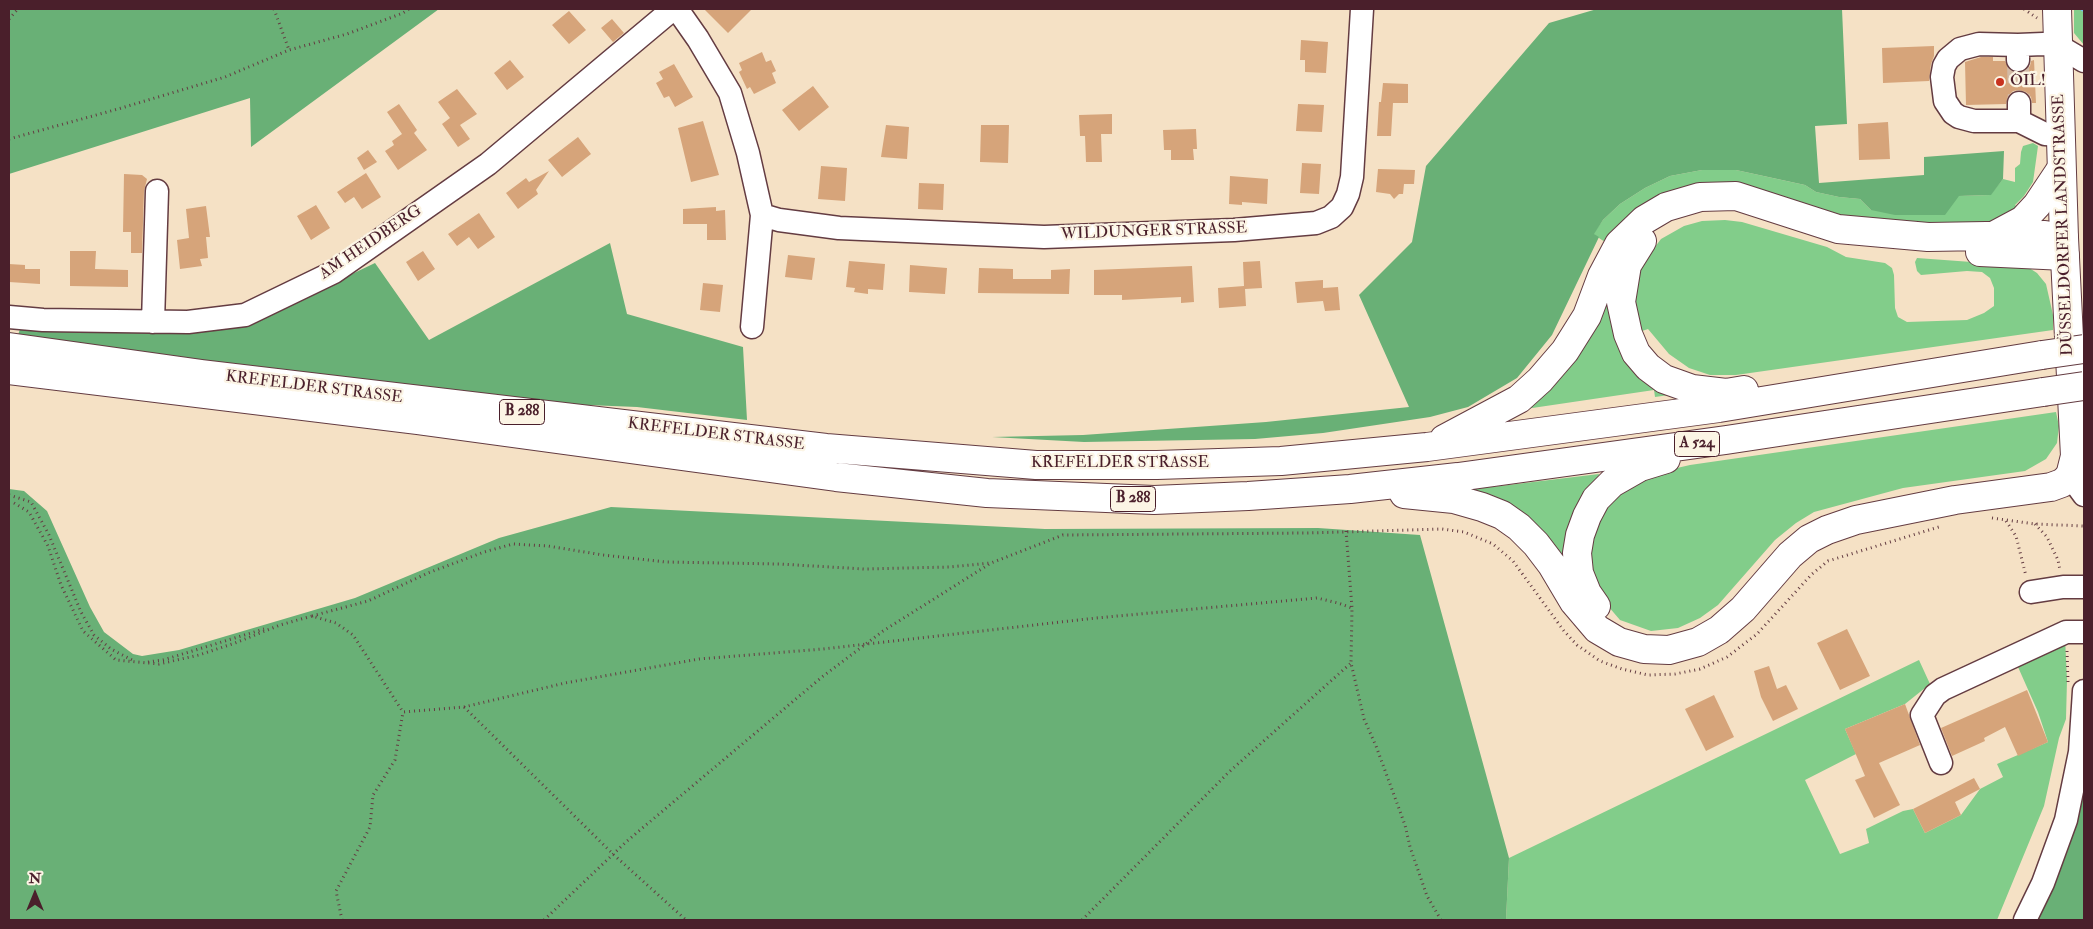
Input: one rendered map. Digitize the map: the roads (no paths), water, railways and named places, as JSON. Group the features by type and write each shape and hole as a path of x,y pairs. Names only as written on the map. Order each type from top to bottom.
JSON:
{"main road":[{"name":"DÜSSELDORFER LANDSTRASSE","path":"2057,9 2065,247 2078,471"},
{"path":"1996,235 2023,220 2037,206 2062,169"},
{"path":"1427,447 1519,399 1540,380 1565,351 1587,316 1602,276 1619,244 1644,220 1666,207 1700,197 1736,196 1838,229 1928,237 2045,235 2065,247"},
{"path":"1815,391 1780,385 1726,393 1692,389 1664,379 1648,366 1636,353 1628,334 1621,302 1626,265 1645,238 1670,221 1702,211 1737,214 1833,240 1936,250 2065,247"},
{"name":"KREFELDER STRASSE","path":"9,346 202,374 816,447 1036,465 1157,465 1281,461 1427,447"},
{"name":"A 524","path":"1427,447 1719,408 2084,348"},
{"name":"KREFELDER STRASSE","path":"9,370 428,422 836,477 987,493 1154,500 1350,489"},
{"name":"A 524","path":"1350,489 1458,477 1726,440 2084,386"},
{"path":"1726,440 1640,467 1612,483 1596,499 1580,535 1577,553 1579,573 1587,593 1609,620 1627,630 1668,638 1692,631 1713,620 1732,604 1760,567 1779,546 1821,518 1953,487 2038,475 2062,466 2078,471"},
{"path":"1350,489 1454,499 1502,515 1519,527 1536,544 1552,565 1574,602 1597,630 1619,642 1644,649 1670,650 1698,642 1719,630 1743,609 1790,555 1809,539 1827,530 1856,520 1955,500 2051,487 2062,483 2078,471"}],"street":[{"path":"675,9 698,39 730,94 748,153 762,215 752,327"},
{"name":"AM HEIDBERG","path":"9,317 188,322 246,315 334,272 488,164 675,9"},
{"name":"WILDUNGER STRASSE","path":"762,215 779,220 840,228 1044,237 1234,230 1316,223 1331,217 1342,207 1348,194 1352,177 1362,9"},
{"path":"2060,135 2045,134 2019,112 1974,121 1959,117 1953,113 1944,101 1942,77 1944,66 1954,52 1966,46 1988,44 2018,53 2057,45 2084,61"},
{"path":"153,322 157,191"},
{"path":"2031,592 2074,587"},
{"path":"1941,763 1922,715 1935,695 1943,689 2075,632"},
{"path":"2025,920 2043,883 2066,820 2080,752 2084,704 2076,687"}],"tunnel":[{"path":"2018,61 2019,103"}],"place":[{"name":"OIL!","path":"2000,82"}]}
